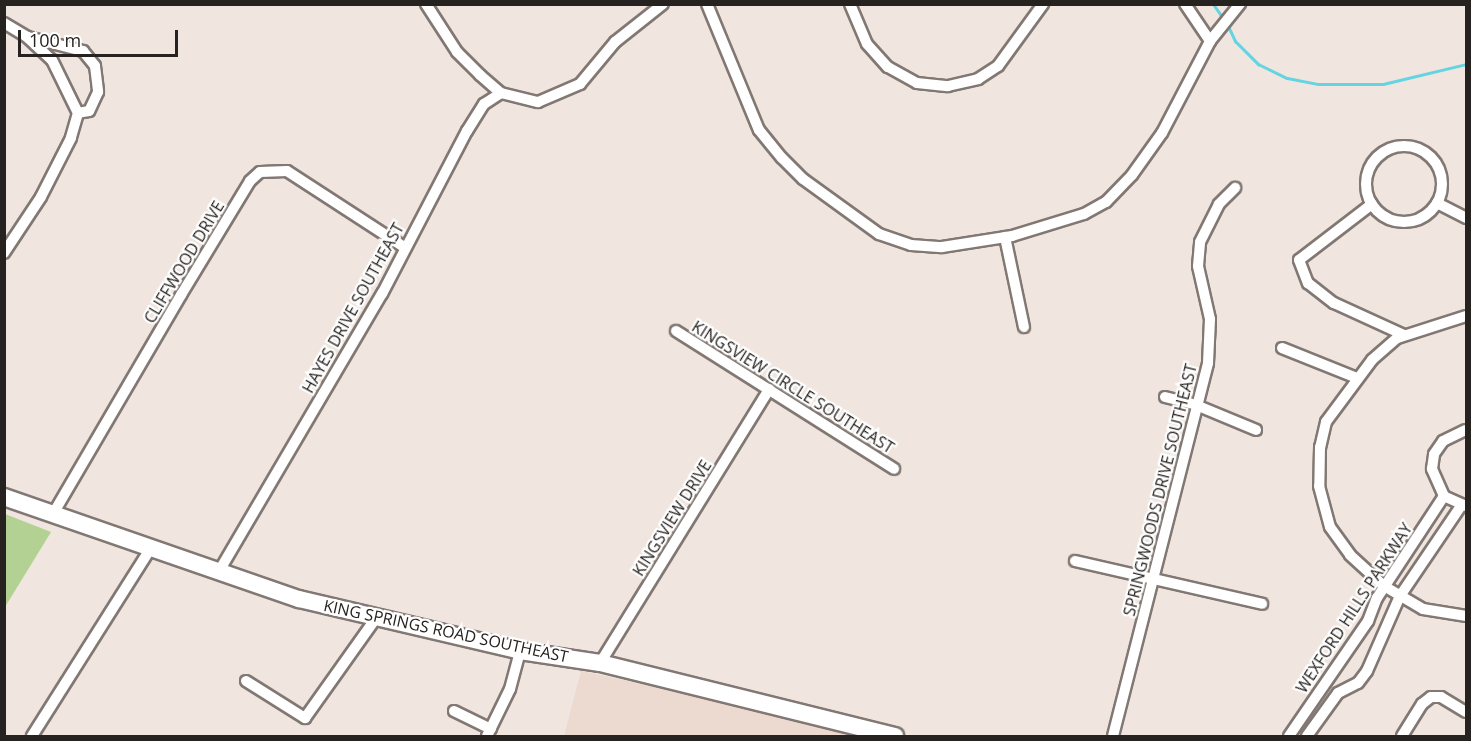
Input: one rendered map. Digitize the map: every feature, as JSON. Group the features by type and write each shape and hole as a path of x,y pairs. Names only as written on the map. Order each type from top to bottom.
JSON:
{"street":[{"path":"426,4 457,52 501,93 538,102 580,84 621,36 663,4"},
{"path":"707,4 759,130 803,179 879,234 911,245 942,247 1005,237 1084,214 1106,202 1132,175 1162,133 1210,41 1240,4"},
{"path":"850,4 867,44 888,68 916,83 948,86 978,79 998,66 1043,4"},
{"path":"1185,4 1210,41"},
{"path":"4,23 27,37 52,60 78,113 71,138 41,197 4,253"},
{"path":"27,37 83,51 95,66 98,92 89,111 78,113"},
{"name":"HAYES DRIVE SOUTHEAST","path":"218,573 382,294 404,247 484,104 501,93"},
{"path":"1409,146 1430,156 1438,166 1442,178 1437,203 1429,213 1405,222 1392,220 1372,204 1366,181 1373,164 1385,151 1409,146"},
{"name":"CLIFFWOOD DRIVE","path":"53,514 244,191 260,172 287,171 404,247"},
{"name":"SPRINGWOODS DRIVE SOUTHEAST","path":"1113,736 1208,363 1210,319 1198,266 1200,242 1219,204 1235,188"},
{"path":"1437,203 1467,218"},
{"path":"1372,204 1299,260 1308,283 1334,303 1404,335"},
{"path":"1005,237 1024,327"},
{"path":"1467,316 1404,335 1372,360 1326,422 1320,447 1318,486 1329,527 1350,555 1384,586 1423,609 1467,616"},
{"name":"KINGSVIEW CIRCLE SOUTHEAST","path":"676,331 894,469"},
{"path":"1282,348 1357,378"},
{"name":"KINGSVIEW DRIVE","path":"600,663 769,389"},
{"path":"1166,397 1196,405 1256,430"},
{"path":"1444,496 1434,476 1434,454 1443,441 1467,430"},
{"name":"WEXFORD HILLS PARKWAY","path":"1289,736 1368,621 1384,586 1444,496 1464,506 1400,596 1367,671 1358,683 1338,693 1308,735"},
{"name":"KING SPRINGS ROAD SOUTHEAST","path":"4,497 218,573 376,618 520,651 600,663 895,736"},
{"path":"32,736 150,549"},
{"path":"1075,561 1262,604"},
{"path":"246,681 305,718 376,618"},
{"path":"454,711 489,733 510,689 520,651"},
{"path":"1402,736 1422,704 1431,697 1441,697 1467,712"},
{"path":"1296,726 1308,735"}],"shaded area":[{"path":"581,671 786,715 877,736 564,736"}],"green space":[{"path":"4,514 51,532 5,607"}],"waterway":[{"path":"1213,4 1224,20"},
{"path":"1228,26 1235,41 1258,64 1287,78 1318,84 1383,84 1466,64"}]}
